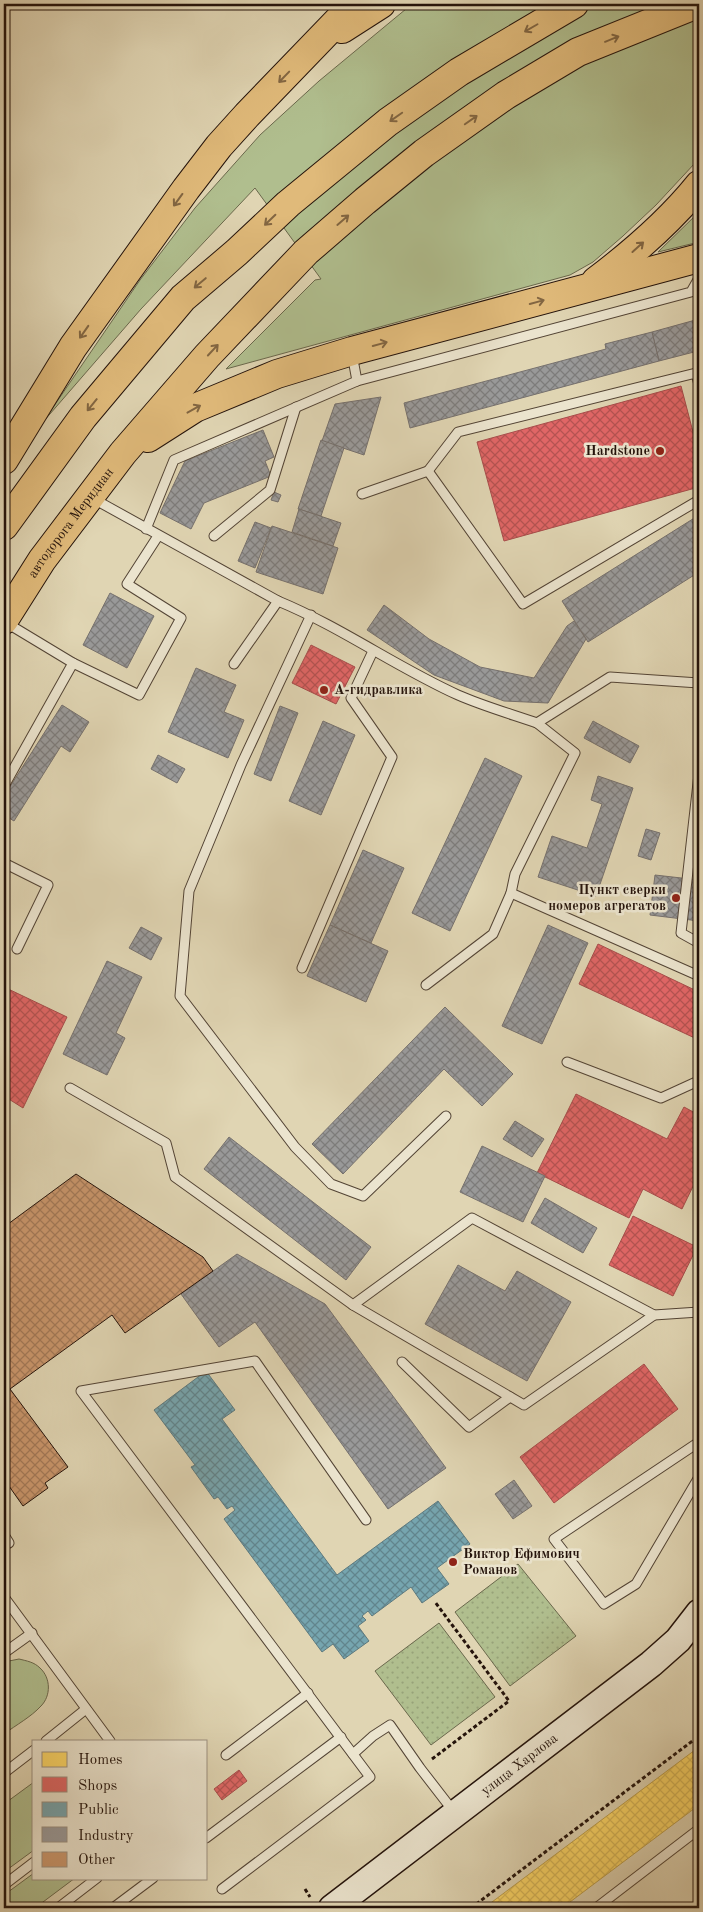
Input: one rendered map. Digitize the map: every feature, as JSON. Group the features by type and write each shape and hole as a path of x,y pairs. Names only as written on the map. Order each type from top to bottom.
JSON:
{"main road":[{"path":"4,460 73,347 186,189 225,140 354,4"},
{"path":"304,55 381,4"},
{"path":"4,526 82,417 182,298 237,252 288,204 388,122 459,72 574,4"},
{"name":"автодорога Меридиан","path":"4,620 42,560 123,453 207,356 306,252 364,201 424,153 506,95 578,52 697,4"},
{"path":"586,288 620,263 662,225 699,185"},
{"path":"123,453 195,408 277,374 352,351 699,258"}],"street":[{"name":"улица Харлова","path":"332,1908 651,1664 678,1640 699,1613"}],"lane":[{"path":"146,529 174,460 358,381 691,292 699,278"},
{"path":"352,351 358,381"},
{"path":"362,494 428,471 458,432 696,373 699,385"},
{"path":"214,536 270,490 296,407"},
{"path":"428,471 523,604 699,500"},
{"path":"89,497 278,601 311,615 373,651 459,695 537,723 575,754 515,874 512,893 493,934 426,985"},
{"path":"4,620 73,663 139,695 181,618 127,584 158,536"},
{"path":"234,664 278,601"},
{"path":"311,615 240,765 189,891 180,996 295,1146 331,1184 363,1196 446,1116"},
{"path":"302,968 392,757 351,698 373,651"},
{"path":"4,786 73,663"},
{"path":"537,723 610,677 699,683"},
{"path":"699,774 681,933 699,943"},
{"path":"4,863 48,885 17,949"},
{"path":"512,893 699,976"},
{"path":"567,1062 661,1098 696,1082 699,1083"},
{"path":"70,1088 166,1143 175,1177 353,1305 524,1404 654,1315 699,1312"},
{"path":"353,1305 472,1218 654,1315"},
{"path":"222,1889 370,1777 81,1391 255,1361 366,1520"},
{"path":"402,1362 469,1427 510,1397"},
{"path":"699,1442 554,1538 604,1604 636,1584 699,1477"},
{"path":"4,1597 109,1740"},
{"path":"4,1653 32,1633"},
{"path":"226,1755 308,1694"},
{"path":"47,1740 86,1709"},
{"path":"353,1754 373,1736 390,1725 420,1768 456,1814"},
{"path":"208,1837 341,1737"},
{"path":"4,1773 32,1752"},
{"path":"596,1908 699,1829"},
{"path":"4,1885 32,1864"},
{"path":"58,1908 94,1880"},
{"path":"113,1908 150,1880"}],"path":[{"path":"420,1768 509,1701 435,1602"},
{"path":"471,1908 699,1736"}],"green space":[{"path":"412,4 699,4 699,155 695,163 656,205 623,236 593,262 570,275 226,369 315,280 321,279 255,188 141,309 43,422 140,280 195,208 260,135 319,81"},
{"path":"699,212 699,242 658,252"},
{"path":"518,1564 576,1636 510,1686 455,1612"},
{"path":"439,1623 495,1697 431,1745 375,1671"},
{"path":"19,1659 35,1664 44,1672 48,1682 47,1697 37,1710 4,1734 4,1665 9,1661"},
{"path":"32,1783 32,1851 4,1872 4,1804"},
{"path":"32,1874 32,1880 72,1880 35,1908 4,1908 4,1895"}],"building: Homes":[{"path":"699,1747 699,1805 562,1908 484,1908"}],"building: Shops":[{"path":"681,386 699,455 699,487 504,541 477,442"},
{"path":"311,645 355,667 336,704 292,683"},
{"path":"598,944 699,992 699,1040 579,984"},
{"path":"4,987 67,1017 23,1108 4,1096"},
{"path":"576,1094 667,1139 684,1107 699,1115 699,1174 682,1209 643,1189 629,1218 537,1173"},
{"path":"633,1216 697,1247 673,1296 609,1265"},
{"path":"644,1364 678,1409 554,1503 520,1457"},
{"path":"239,1770 247,1781 222,1800 214,1789"}],"building: Public":[{"path":"206,1371 235,1410 222,1419 337,1575 438,1501 470,1544 437,1568 449,1584 422,1603 411,1587 372,1616 368,1611 362,1616 366,1620 358,1626 369,1641 344,1659 333,1644 322,1652 224,1519 235,1510 232,1506 227,1509 218,1497 214,1499 191,1467 195,1465 154,1410"}],"building: Industry":[{"path":"699,319 699,363 697,364 694,352 659,361 652,332"},
{"path":"652,332 659,361 410,428 404,403 606,349 605,344"},
{"path":"381,397 364,455 322,441 335,404"},
{"path":"263,430 274,457 265,461 271,476 204,503 191,529 160,513 185,461"},
{"path":"321,440 344,448 321,516 298,509"},
{"path":"274,492 281,495 278,502 271,500"},
{"path":"299,509 341,523 333,546 292,532"},
{"path":"696,517 699,521 699,572 588,642 562,601"},
{"path":"255,522 271,528 255,568 238,561"},
{"path":"272,526 338,548 323,594 256,572"},
{"path":"110,593 154,616 127,668 83,645"},
{"path":"384,605 429,639 480,667 534,678 567,626 574,621 586,639 548,703 504,701 434,675 367,630"},
{"path":"196,668 236,685 224,712 244,720 228,758 168,732"},
{"path":"62,705 89,722 70,752 61,746 14,821 4,815 4,796"},
{"path":"280,706 298,713 271,781 254,774"},
{"path":"323,721 355,735 321,815 289,801"},
{"path":"593,721 639,746 630,763 584,738"},
{"path":"158,755 185,769 177,783 151,769"},
{"path":"485,758 522,776 450,931 412,913"},
{"path":"598,776 633,788 596,896 538,877 552,836 587,848 602,804 591,800"},
{"path":"646,829 660,833 651,860 638,856"},
{"path":"363,850 404,868 371,943 330,925"},
{"name":"Пункт сверки номеров агрегатов","path":"655,875 699,880 699,921 650,915"},
{"path":"330,925 388,951 366,1002 307,976"},
{"path":"548,925 588,943 542,1044 502,1026"},
{"path":"141,927 162,938 151,960 129,948"},
{"path":"107,961 142,977 116,1033 125,1038 107,1075 63,1054"},
{"path":"445,1007 513,1074 482,1106 444,1069 343,1174 312,1144"},
{"path":"515,1121 544,1139 532,1157 503,1139"},
{"path":"229,1137 371,1247 346,1280 204,1169"},
{"path":"482,1146 545,1176 523,1222 460,1192"},
{"path":"545,1198 597,1228 583,1253 531,1223"},
{"path":"237,1254 325,1304 446,1468 388,1509 255,1322 219,1347 181,1294"},
{"path":"458,1265 505,1291 517,1271 571,1302 527,1381 425,1324"},
{"path":"514,1480 532,1506 513,1519 495,1494"}],"building: Other":[{"path":"76,1174 203,1257 213,1271 125,1333 112,1315 10,1389 68,1467 45,1483 48,1488 23,1506 4,1479 4,1227"}],"place":[{"name":"Hardstone","path":"660,451"},
{"name":"А-гидравлика","path":"324,690"},
{"name":"Пункт сверки номеров агрегатов","path":"676,898"},
{"name":"Виктор Ефимович Романов","path":"453,1562"}]}
